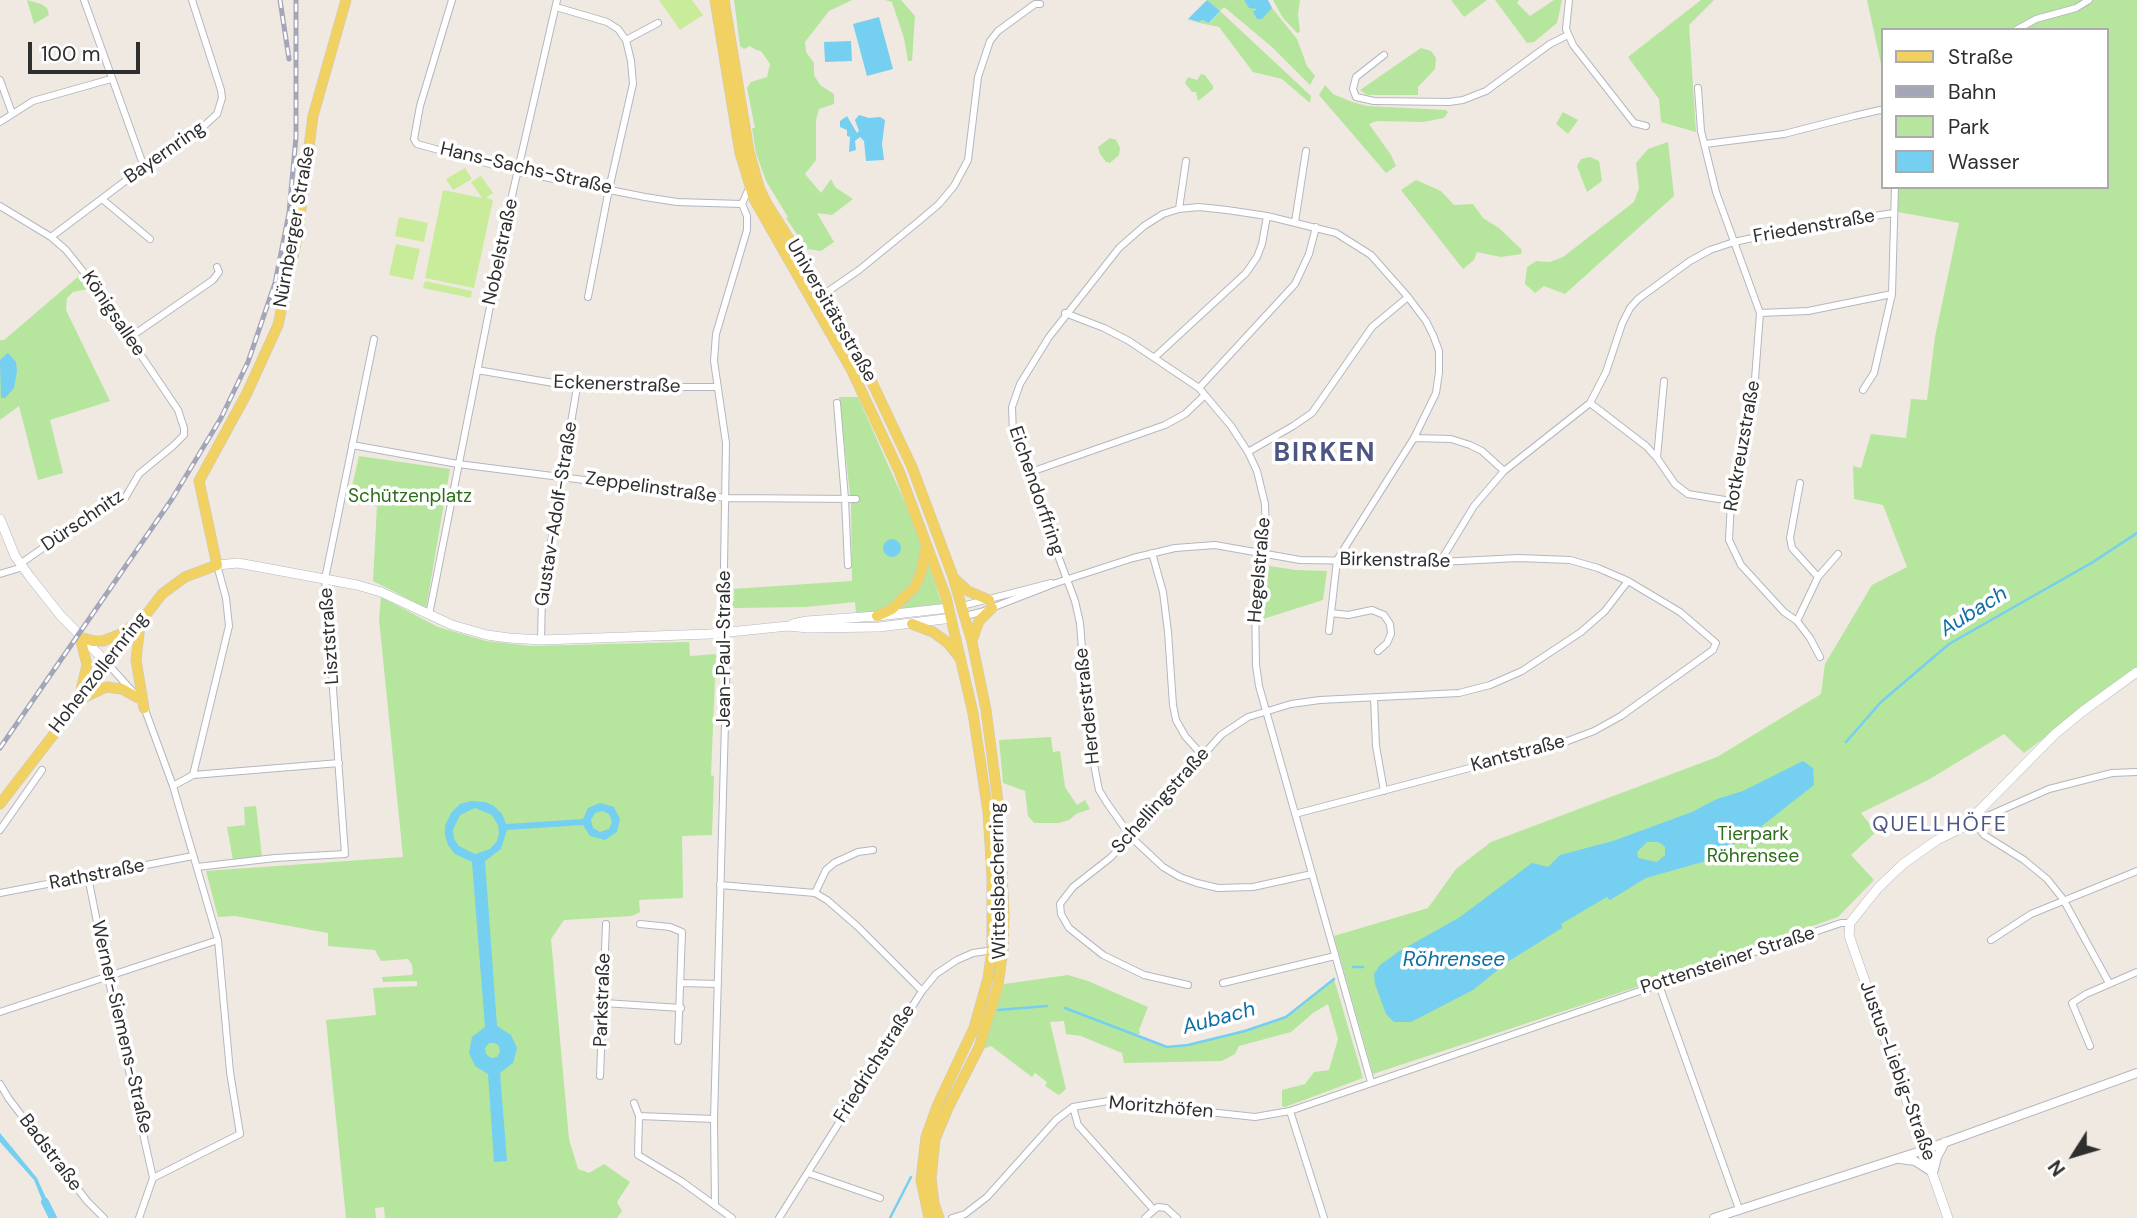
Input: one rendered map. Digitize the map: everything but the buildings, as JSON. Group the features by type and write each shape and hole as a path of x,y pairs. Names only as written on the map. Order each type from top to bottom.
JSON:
{"main road":[{"name":"Nürnberger Straße","path":"217,565 199,481 247,393 278,324 297,238 313,116 346,0"},
{"name":"Universitätsstraße","path":"715,0 738,140 750,186 758,206 851,369 882,435 926,538 950,613"},
{"name":"Universitätsstraße","path":"724,0 733,67 752,167 767,204 824,294 895,427 926,501 963,611"},
{"path":"0,519 21,565 80,637 107,663"},
{"path":"877,617 892,609 915,587 926,554 926,538"},
{"path":"217,565 238,563 325,579 381,592 429,615 488,635 541,640 726,632 788,626 807,621 963,611"},
{"name":"Hohenzollernring","path":"0,804 107,663 172,584 199,570 217,565"},
{"path":"952,574 964,589 990,604 979,621 972,642"},
{"name":"Wittelsbacherring","path":"929,1218 921,1180 926,1137 938,1104 974,1028 997,950 1004,914 999,809 986,710 963,611"},
{"path":"788,626 808,628 912,624 950,613"},
{"name":"Wittelsbacherring","path":"939,1218 931,1186 931,1160 935,1139 979,1047 1000,976 988,812 978,737 950,613"},
{"path":"80,637 93,641 112,638 143,617"},
{"path":"143,617 136,652 138,681 144,708"},
{"path":"912,624 925,628 948,643 962,662"},
{"path":"74,706 82,688 87,665 85,648 80,637"},
{"path":"1850,923 1878,888 1910,858 1937,840 1974,822 1976,814 2055,734 2137,672"},
{"path":"74,706 92,692 106,687 122,689 138,698"},
{"name":"Justus-Liebig-Straße","path":"1850,923 1849,935 1948,1218"}],"street":[{"path":"83,0 144,167"},
{"name":"Bayernring","path":"51,237 217,114 222,98 219,82 192,0"},
{"name":"Hans-Sachs-Straße","path":"452,0 420,106 414,139 417,144 519,172 645,197 677,202 742,204"},
{"path":"1569,0 1566,29 1573,45 1633,123 1646,126"},
{"path":"2020,28 2036,19 2076,8 2089,0"},
{"path":"556,3 607,22 618,29 626,40 631,61 633,84 588,298"},
{"name":"Nobelstraße","path":"458,464 511,200 556,3"},
{"path":"814,301 919,221 939,204 954,186 968,160 978,77 989,41 1035,4 1040,4"},
{"path":"626,40 658,23"},
{"path":"1384,55 1356,78 1353,89 1356,97 1374,101 1449,102 1486,91 1550,44 1568,35"},
{"path":"0,122 33,101 111,79"},
{"path":"0,80 12,113"},
{"name":"Friedenstraße","path":"1698,89 1701,131 1716,192 1734,242"},
{"path":"1705,144 1784,134 1882,111"},
{"path":"1295,222 1306,151"},
{"path":"1179,209 1186,161"},
{"name":"Jean-Paul-Straße","path":"715,1206 714,1119 726,762 726,443 714,361 716,334 747,230 747,216 742,204 750,186"},
{"path":"1863,390 1874,373 1892,294 1895,189"},
{"path":"102,199 150,239"},
{"name":"Königsallee","path":"0,207 51,237 81,268 178,410 184,435 173,446"},
{"name":"Eichendorffring","path":"1067,579 1013,435 1012,407 1020,384 1065,313 1131,235 1163,215 1179,209 1199,207 1267,216 1316,227 1348,238 1371,255 1408,297 1433,335 1439,362 1436,393 1414,438 1337,560"},
{"name":"Friedenstraße","path":"1440,562 1474,506 1504,471 1590,402 1606,372 1630,308 1638,299 1690,261 1710,250 1734,242 1813,225 1894,213"},
{"path":"1155,357 1246,273 1259,251 1267,216"},
{"path":"1199,388 1296,284 1309,254 1316,227"},
{"name":"Rotkreuzstraße","path":"1734,242 1760,313 1754,392 1731,501 1729,540 1741,565 1784,612 1797,621"},
{"path":"128,338 213,280 219,272 217,267"},
{"path":"1760,313 1808,311 1892,294"},
{"path":"1248,452 1312,413 1372,327 1408,297"},
{"name":"Hegelstraße","path":"1065,313 1104,328 1155,357 1199,388 1231,426 1257,471 1265,504 1264,554 1255,595 1256,665 1266,711 1371,1082"},
{"name":"Lisztstraße","path":"197,867 275,858 345,854 325,579 374,339"},
{"name":"Eckenerstraße","path":"477,370 577,387 717,387"},
{"path":"1657,458 1664,381"},
{"name":"Gustav-Adolf-Straße","path":"541,640 542,596 577,387"},
{"path":"1028,473 1166,425 1185,414 1206,395"},
{"path":"1590,402 1646,446 1675,484 1688,494 1731,501"},
{"path":"837,403 848,565"},
{"path":"1414,438 1451,439 1470,444 1504,471"},
{"path":"352,445 458,464 429,615"},
{"name":"Dürschnitz","path":"0,575 21,565 60,536 94,519 125,498 139,474 173,446"},
{"name":"Zeppelinstraße","path":"458,464 726,498 856,499"},
{"path":"1800,482 1790,538 1792,548 1818,577"},
{"name":"Birkenstraße","path":"963,611 1152,553 1215,545 1300,560 1570,560 1628,581 1680,612 1716,643"},
{"path":"1152,553 1163,592 1176,720 1185,736 1202,755"},
{"path":"1819,657 1810,638 1797,621 1818,577 1838,554"},
{"path":"1329,631 1337,560"},
{"path":"193,775 229,626 226,598 217,565"},
{"name":"Herderstraße","path":"1067,579 1080,623 1089,739 1099,790 1130,837 1172,872 1197,883 1218,888 1264,886 1312,874"},
{"name":"Schellingstraße","path":"1188,985 1144,975 1102,955 1069,928 1061,914 1062,900 1073,887 1110,858 1221,734 1234,724 1266,711 1320,700 1459,693 1490,685 1542,658 1581,632 1605,611 1628,581"},
{"path":"1331,613 1348,615 1372,610 1384,615 1390,624 1391,634 1387,643 1378,651"},
{"name":"Kantstraße","path":"1295,814 1557,745 1594,730 1621,716 1704,657 1713,650 1716,643"},
{"path":"107,663 144,708 173,786 218,940 230,1072 240,1134 153,1178 139,1218"},
{"path":"1374,698 1376,746 1384,791"},
{"path":"173,786 193,775 339,763"},
{"path":"0,830 42,770"},
{"path":"2109,983 2063,899 2047,879 2024,860 1984,835 1974,822 2049,789 2112,773 2137,772"},
{"path":"815,893 826,870 834,863 858,852 873,850"},
{"name":"Rathstraße","path":"0,893 193,856"},
{"path":"1991,940 2031,914 2137,871"},
{"name":"Werner-Siemens-Straße","path":"88,877 153,1178"},
{"path":"720,885 815,893 857,926 922,991"},
{"name":"Pottensteiner Straße","path":"1290,1111 1841,923 1850,923"},
{"name":"Parkstraße","path":"600,1076 606,924"},
{"path":"640,924 670,927 682,932 678,1041"},
{"path":"0,1012 218,940"},
{"name":"Friedrichstraße","path":"779,1218 922,991 936,974 957,960 973,953 997,950"},
{"path":"1223,983 1335,956"},
{"path":"2090,1046 2072,1003 2109,983 2137,972"},
{"path":"681,983 718,984"},
{"path":"1659,985 1739,1209"},
{"path":"604,1003 681,1007"},
{"path":"1714,1218 1924,1150 2137,1073"},
{"name":"Badstraße","path":"0,1084 87,1201 104,1218"},
{"name":"Moritzhöfen","path":"1073,1107 1108,1101 1255,1117 1290,1111"},
{"path":"634,1103 639,1116 638,1155 681,1181 732,1218"},
{"path":"952,1218 965,1214 983,1201 1056,1120 1073,1107 1078,1125 1154,1210"},
{"path":"1290,1111 1324,1218"},
{"path":"639,1116 714,1119"},
{"path":"1893,1159 1915,1161 1933,1173 1945,1142"},
{"path":"808,1173 880,1198"},
{"path":"1145,1218 1158,1207 1166,1208 1177,1218"}],"green space":[{"path":"27,0 47,8 49,15 34,24"},
{"path":"659,0 692,0 703,15 680,30"},
{"path":"734,0 852,0 829,11 805,42 806,52 814,63 814,75 820,85 834,94 834,104 819,109 816,120 816,160 805,174 821,193 831,179 835,187 853,199 832,215 817,213 834,242 821,251 807,249 786,218 788,217 766,181 756,153 752,128 755,128 747,88 751,82 767,77 770,64 761,51 750,46 744,49 740,46"},
{"path":"885,0 901,0 915,16 912,61 908,61 904,38 892,2"},
{"path":"1207,0 1244,0 1262,16 1272,8 1297,39 1307,66 1315,76 1310,85 1272,47 1224,7 1220,11"},
{"path":"1273,0 1300,0 1300,32 1297,33 1283,18"},
{"path":"1451,0 1487,0 1464,17"},
{"path":"1495,0 1519,0 1517,3 1530,16 1554,0 1562,0 1557,23 1534,42 1527,43"},
{"path":"1701,0 1714,0 1689,25 1696,132 1661,122 1659,99 1628,57"},
{"name":"Tierpark Röhrensee","path":"1867,0 2137,0 2137,668 2024,753 2004,734 1928,780 1861,813 1876,832 1851,855 1874,880 1838,917 1661,979 1373,1074 1334,936 1428,908 1456,869 1491,842 1717,757 1821,694 1825,664 1872,585 1907,567 1883,505 1854,499 1853,466 1861,468 1871,434 1906,438 1911,399 1927,400 1935,337 1959,223 1898,212 1898,189 2109,189 2109,28 1882,28 1882,68"},
{"path":"1220,11 1311,96 1310,103 1282,79 1253,72 1219,27 1186,20 1210,23"},
{"path":"1421,48 1431,51 1436,58 1435,69 1418,87 1418,95 1367,95 1360,90"},
{"path":"1201,74 1205,75 1213,89 1198,101 1196,92 1192,92 1185,83 1188,77 1197,80"},
{"path":"1325,85 1333,94 1367,106 1448,112 1444,118 1423,122 1377,121 1369,124 1396,166 1386,173 1319,95"},
{"path":"1563,112 1578,120 1568,134 1556,124"},
{"path":"1110,138 1116,140 1120,148 1119,155 1110,163 1100,154 1098,147"},
{"path":"1668,142 1674,196 1565,294 1544,286 1535,293 1525,284 1527,267 1536,261 1550,262 1563,257 1634,202 1639,188 1636,163 1648,149"},
{"path":"1590,157 1599,161 1602,181 1587,192 1577,166 1581,159"},
{"path":"465,168 472,179 453,190 446,179"},
{"path":"481,176 493,193 486,198 493,200 474,288 425,278 443,190 482,198 471,182"},
{"path":"1416,180 1441,191 1454,205 1473,204 1483,218 1499,228 1522,250 1521,254 1501,257 1477,252 1474,260 1463,269 1401,190"},
{"path":"399,217 428,223 424,242 395,236"},
{"path":"396,244 420,249 413,280 389,275"},
{"path":"79,276 88,289 73,292 67,298 66,310 110,401 50,420 63,473 38,480 19,406 0,420 0,340 4,340"},
{"path":"425,281 472,291 471,298 423,288"},
{"path":"839,397 858,397 913,521 942,604 856,613 855,602 806,607 733,608 732,589 852,581 851,503"},
{"name":"Schützenplatz","path":"359,456 450,469 426,608 373,581 377,506 349,500"},
{"path":"1269,566 1327,571 1323,600 1263,619"},
{"path":"381,597 438,627 486,641 531,646 689,642 690,656 716,654 711,775 714,776 712,835 682,836 683,898 639,900 640,912 632,916 564,920 551,939 569,1139 578,1169 589,1173 604,1164 630,1182 617,1202 622,1211 617,1218 385,1218 384,1207 375,1208 376,1218 346,1218 326,1020 376,1015 373,988 417,986 417,981 383,982 382,977 411,975 412,965 408,959 381,961 375,950 328,946 328,933 235,916 218,917 206,871 403,857 379,619"},
{"path":"1051,737 1053,752 1060,751 1065,787 1077,805 1085,800 1090,809 1059,823 1034,823 1028,816 1025,791 1003,783 999,740"},
{"path":"256,806 262,856 233,860 227,827 245,825 244,807"},
{"path":"1068,975 1148,1007 1140,1034 1133,1034 1167,1047 1188,1045 1273,1022 1296,1011 1334,979 1363,1078 1282,1106 1282,1090 1305,1084 1314,1072 1329,1070 1338,1039 1328,1004 1291,1032 1239,1046 1235,1054 1222,1061 1124,1063 1122,1053 1081,1036 1066,1034 1064,1021 1050,1022 1066,1089 1059,1095 1045,1086 1047,1082 1035,1073 1032,1077 991,1046 983,1049 1004,984"}],"water":[{"path":"1207,0 1220,11 1209,23 1188,19"},
{"path":"1244,0 1268,0 1272,8 1262,19 1257,19 1253,12 1256,9 1249,8"},
{"path":"879,17 893,69 867,76 853,24"},
{"path":"851,41 852,61 825,62 824,42"},
{"path":"859,115 885,120 882,144 884,160 866,161 864,141 860,137 855,141 856,150 849,152 850,137 847,136 847,130 840,127 840,121 847,116 857,133 859,131 855,120"},
{"path":"8,353 16,362 17,371 14,388 5,398 1,398 0,360"},
{"path":"888,539 896,539 901,548 899,555 888,557 883,552 883,544"},
{"name":"Röhrensee","path":"1803,761 1813,768 1814,785 1758,829 1706,861 1646,878 1610,900 1607,897 1561,924 1562,928 1509,961 1473,990 1411,1022 1394,1022 1386,1014 1375,984 1374,974 1380,965 1460,917 1532,863 1548,867 1560,855 1613,841 1743,791","holes":["1647,842 1657,842 1665,847 1665,855 1657,862 1638,858 1637,852"]},
{"path":"471,801 485,802 502,814 506,824 583,819 588,808 600,803 614,807 620,819 617,832 605,840 590,836 583,825 507,830 501,849 485,861 497,1026 511,1035 517,1048 513,1063 500,1073 507,1161 494,1162 488,1074 475,1066 469,1053 472,1037 485,1027 472,862 455,854 445,835 445,826 451,813 460,804","holes":["475,808 492,815 499,833 497,841 490,849 475,854 459,846 454,839 453,830 460,815","602,811 609,814 612,822 609,829 600,832 593,828 591,820 595,813","489,1043 495,1043 500,1052 497,1057 491,1058 486,1054 485,1048"]},
{"path":"0,1133 37,1178 51,1209 47,1212 34,1180 0,1142"}],"waterway":[{"name":"Aubach","path":"1846,742 1881,702 1949,644 2093,562 2137,533"},
{"path":"1353,967 1363,967"},
{"name":"Aubach","path":"1065,1008 1167,1047 1188,1045 1245,1031 1286,1017 1334,979"},
{"name":"Aubach","path":"998,1010 1047,1006"},
{"path":"890,1218 911,1177"},
{"path":"45,1202 53,1218"}],"railway":[{"path":"280,0 289,59"},
{"path":"0,748 172,499 221,418 248,362 275,283 289,213 296,137 296,0"}],"district":[{"name":"BIRKEN","path":"1325,454"},
{"name":"QUELLHÖFE","path":"1940,825"}]}
